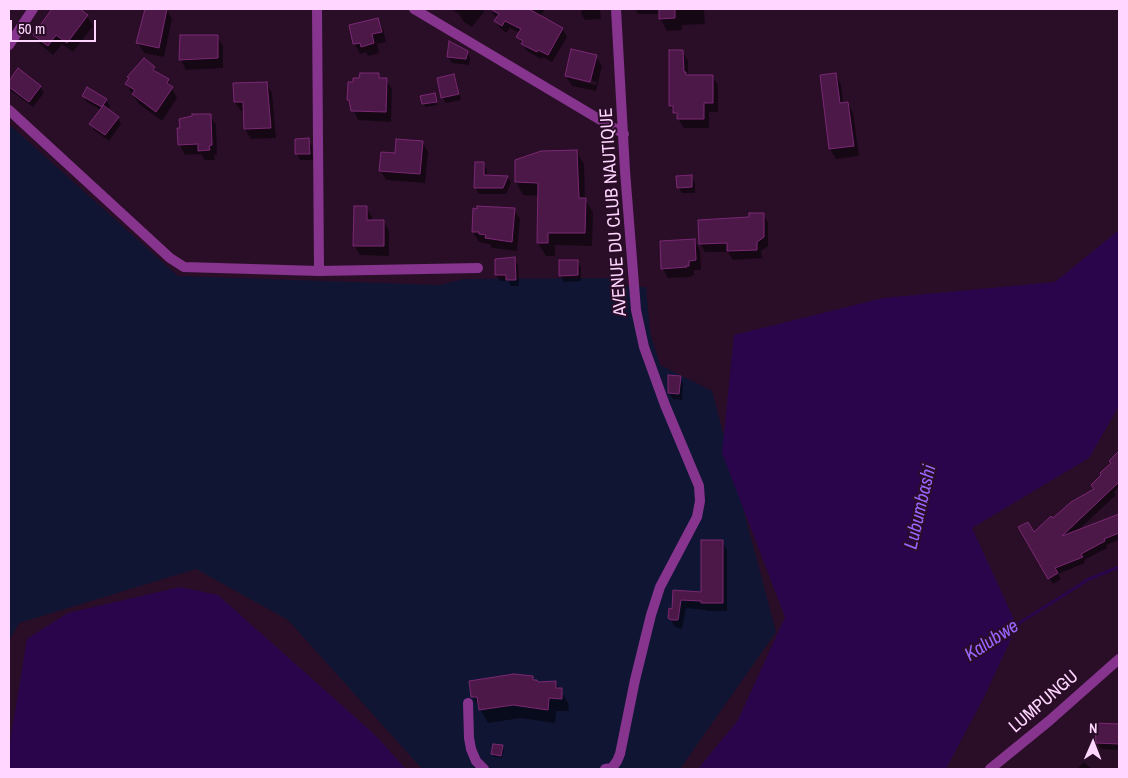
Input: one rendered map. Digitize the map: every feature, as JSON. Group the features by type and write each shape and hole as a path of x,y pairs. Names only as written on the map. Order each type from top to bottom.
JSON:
{"street":[{"path":"9,44 33,9"},
{"path":"317,9 319,271"},
{"path":"414,9 624,134"},
{"name":"AVENUE DU CLUB NAUTIQUE","path":"605,769 612,768 620,754 651,615 664,580 697,517 700,501 698,486 644,347 636,310 625,171 616,9"},
{"path":"9,110 179,266 196,269 319,271 478,268"},
{"name":"LUMPUNGU","path":"990,769 1049,721 1119,659"},
{"path":"468,703 471,749 476,761 484,769"}],"shaded area":[{"path":"9,124 178,276 440,285 464,279 619,278 621,286 646,287 650,332 660,365 712,391 776,632 680,769 422,769 288,620 196,569 19,623 9,641"}],"water":[{"name":"Lubumbashi","path":"1119,230 1119,406 1089,458 972,528 1017,626 984,697 946,769 698,769 738,720 785,617 722,453 734,335 883,298 1055,282"},
{"path":"180,587 218,595 374,734 406,769 9,769 9,749 27,639 68,613"}],"building":[{"path":"52,9 80,9 88,15 67,43 56,35 48,46 33,35"},
{"path":"145,9 167,9 159,48 136,43"},
{"path":"490,9 529,9 563,28 548,55 521,44 523,41 516,37 521,29 505,21 502,26 494,21 499,14"},
{"path":"659,9 675,9 675,18 659,19"},
{"path":"378,18 382,32 372,34 374,43 361,47 360,43 353,44 349,25"},
{"path":"180,35 218,35 218,58 179,60"},
{"path":"449,41 468,51 466,59 447,57"},
{"path":"571,49 597,55 590,82 565,76"},
{"path":"669,50 683,50 684,72 686,72 686,75 713,75 713,103 704,103 704,119 677,119 677,113 673,113 673,106 669,106"},
{"path":"144,58 155,67 153,70 169,79 167,83 173,87 156,112 132,94 135,90 125,84 129,78 127,77"},
{"path":"18,68 41,86 29,102 9,87 9,81"},
{"path":"360,73 379,73 379,78 387,78 386,112 351,111 349,100 347,100 348,82 353,82 353,78 359,78"},
{"path":"836,73 840,103 848,102 854,146 829,149 820,75"},
{"path":"454,74 459,94 441,98 437,78"},
{"path":"267,82 271,128 244,129 243,102 234,102 233,83"},
{"path":"87,87 107,99 103,105 119,117 105,135 89,124 102,107 82,96"},
{"path":"435,93 437,102 422,104 420,96"},
{"path":"192,114 211,114 212,145 209,146 210,150 198,151 198,144 178,145 177,128 180,128 179,119 192,116"},
{"path":"309,138 310,154 295,154 295,139"},
{"path":"396,139 423,141 420,174 379,171 381,152 395,153"},
{"path":"577,150 579,198 586,198 585,233 548,233 548,243 537,243 538,183 515,182 515,160 541,151"},
{"path":"475,162 484,162 484,175 508,176 503,188 474,188"},
{"path":"692,175 692,187 677,188 676,176"},
{"path":"354,206 367,206 367,220 384,220 384,246 353,246"},
{"path":"477,206 515,208 512,242 485,238 486,235 472,232 473,208 477,209"},
{"path":"749,213 764,213 764,237 757,242 757,250 727,251 727,243 699,244 698,220 749,217"},
{"path":"695,239 696,260 689,261 689,266 687,267 661,269 660,241"},
{"path":"515,257 516,280 506,280 506,275 495,275 495,259"},
{"path":"559,260 578,260 578,275 559,276"},
{"path":"668,375 681,376 679,394 668,393"},
{"path":"1119,451 1119,482 1062,536 1119,514 1119,533 1104,539 1105,541 1081,554 1083,557 1055,568 1058,573 1048,579 1018,527 1028,522 1034,532 1051,516 1053,518 1071,502 1094,489 1091,485"},
{"path":"701,540 723,540 723,603 701,603 701,601 681,600 678,620 671,620 668,618 669,608 672,609 673,590 701,592"},
{"path":"514,674 533,676 533,680 538,682 556,681 556,688 562,688 562,699 549,698 548,710 513,705 479,710 477,697 471,697 469,681"},
{"path":"1095,723 1119,724 1119,744 1096,743"},
{"path":"493,744 503,745 501,756 491,754"}],"waterway":[{"name":"Kalubwe","path":"1013,627 1089,579 1119,567"}]}
